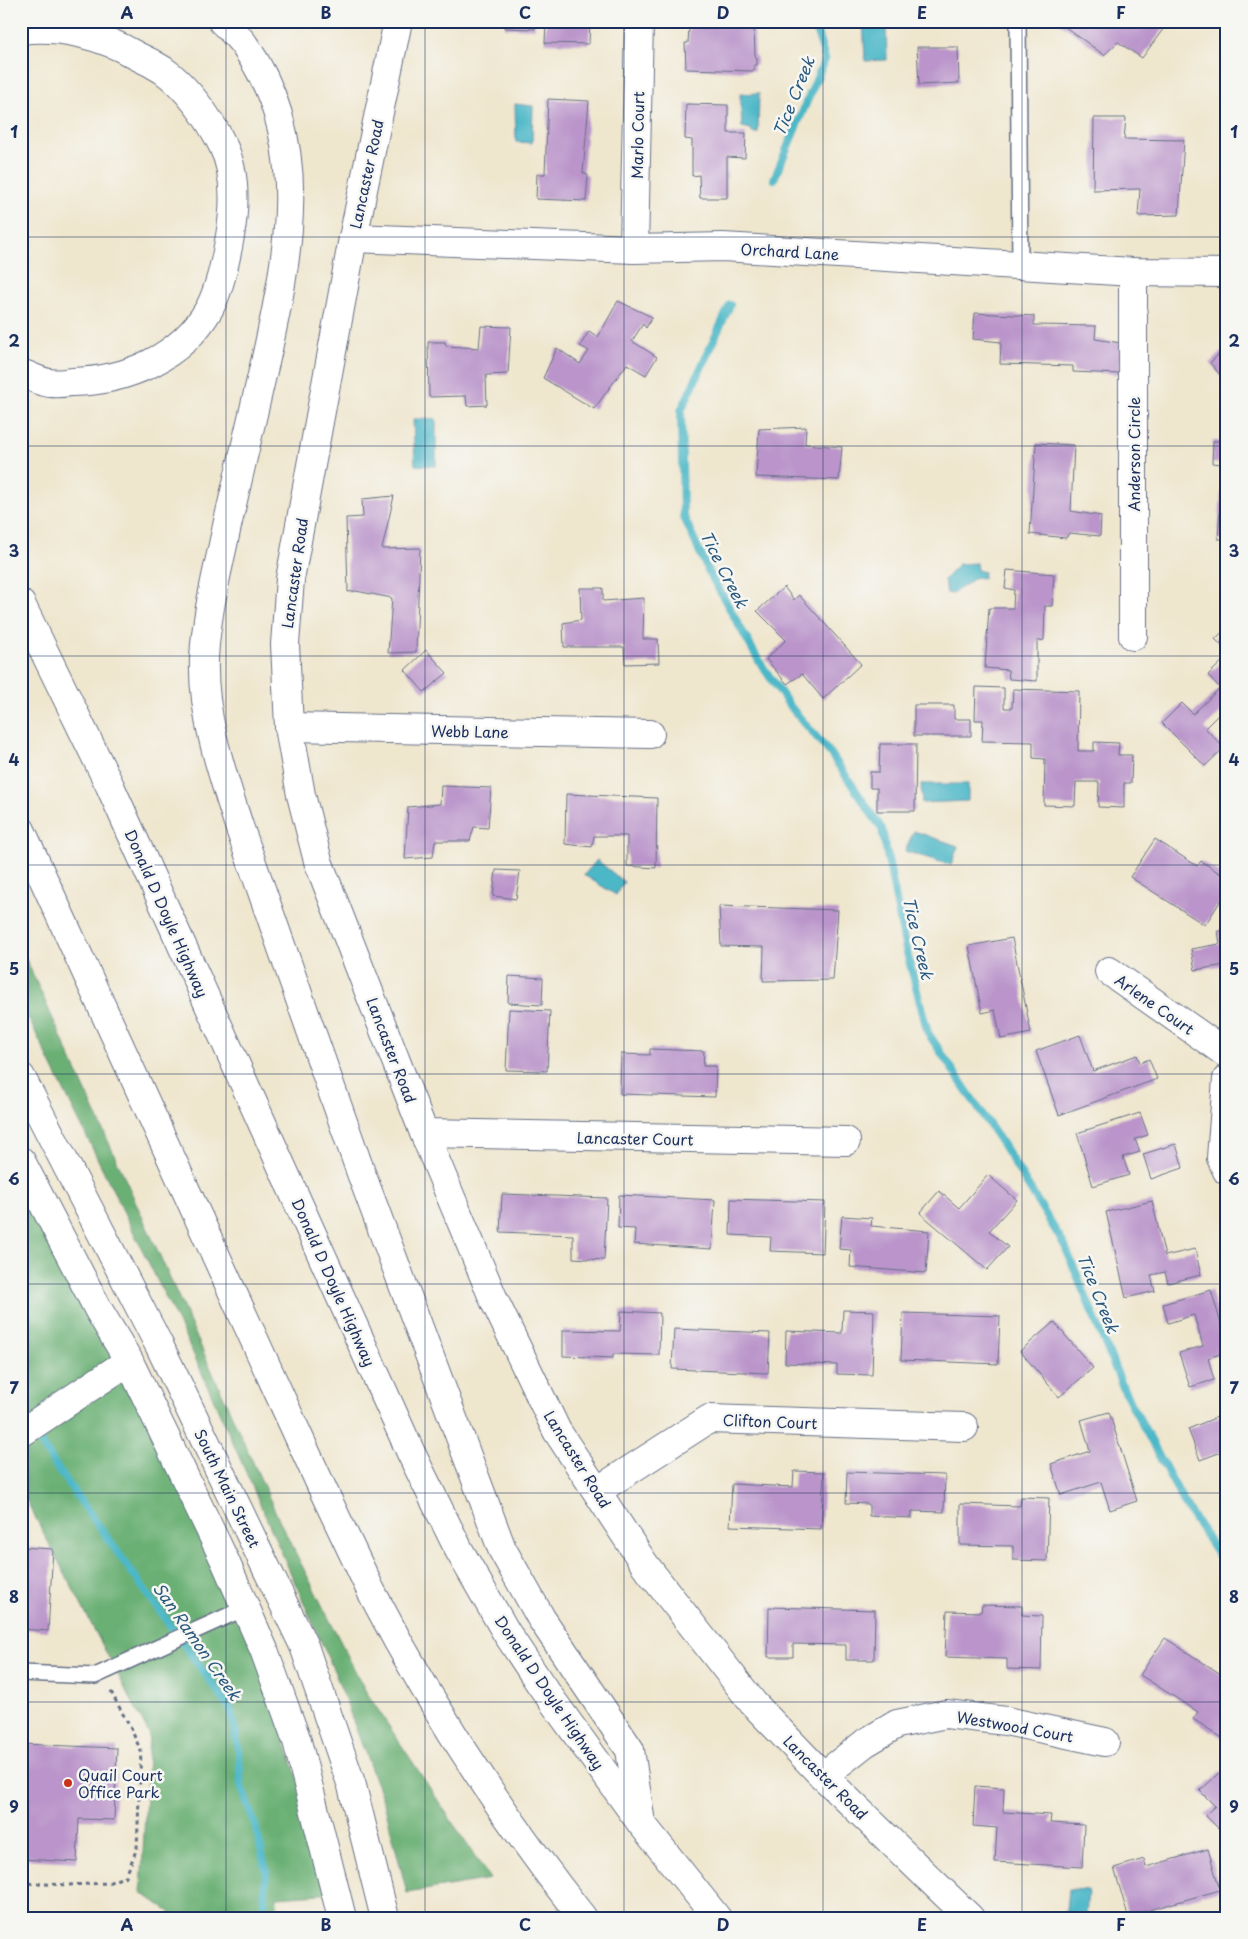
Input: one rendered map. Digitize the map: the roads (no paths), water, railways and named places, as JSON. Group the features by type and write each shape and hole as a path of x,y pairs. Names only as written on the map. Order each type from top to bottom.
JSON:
{"main road":[{"path":"222,21 245,45 265,82 277,112 290,190 289,236 281,289 217,572 207,630 204,678 211,725 223,776 239,826 354,1155 502,1549 541,1618 630,1750 641,1823"},
{"name":"Lancaster Road","path":"398,21 353,238 290,579 284,644 289,727 301,795 318,861 424,1133 494,1300 557,1431 645,1565 753,1704 823,1776 970,1918"},
{"name":"Marlo Court","path":"634,249 639,21"},
{"path":"21,30 37,28 87,34 129,51 164,71 188,92 222,144 232,176 233,218 223,268 209,308 181,343 159,360 131,372 97,382 49,383 21,373"},
{"name":"Orchard Lane","path":"353,238 634,249 723,247 1133,272 1227,273"},
{"name":"Anderson Circle","path":"1133,272 1133,636"},
{"name":"Donald D Doyle Highway","path":"21,604 110,786 407,1444 459,1550 506,1632 541,1685 641,1823 717,1918"},
{"name":"Webb Lane","path":"289,727 650,734"},
{"path":"21,830 371,1591 423,1684 482,1780 544,1869 584,1918"},
{"name":"Arlene Court","path":"1109,971 1227,1054"},
{"name":"South Main Street","path":"21,1077 159,1345 304,1646 352,1786 385,1918"},
{"path":"1227,1079 1221,1158 1227,1170"},
{"name":"Lancaster Court","path":"424,1133 846,1141"},
{"path":"21,1161 98,1308 129,1361 225,1561 264,1650 297,1741 342,1918"},
{"path":"21,1433 129,1361"},
{"name":"Clifton Court","path":"597,1491 710,1418 964,1427"},
{"name":"Westwood Court","path":"823,1776 865,1743 897,1724 946,1714 1006,1721 1105,1742"}],"lane":[{"path":"1018,21 1020,265"},
{"path":"21,1673 95,1676 245,1608"}],"water":[{"path":"863,21 886,21 887,60 865,61"},
{"path":"759,93 758,133 752,133 751,129 742,127 740,94"},
{"path":"515,104 533,106 532,143 516,142"},
{"path":"413,419 436,419 436,466 415,465"},
{"path":"976,563 977,570 984,572 983,578 975,577 952,594 947,593 944,580 959,564"},
{"path":"921,784 968,784 968,801 922,803"},
{"path":"914,831 958,846 951,865 905,851"},
{"path":"597,860 624,882 616,895 584,875"},
{"path":"1068,1889 1088,1890 1086,1918 1059,1918 1066,1910"}],"waterway":[{"name":"Tice Creek","path":"774,179 825,59 814,21"},
{"name":"Tice Creek","path":"730,305 681,411 683,515 708,570 759,661 789,705 831,754 882,829 905,945 928,1033 1003,1145 1065,1246 1124,1390 1188,1510 1227,1567"},
{"name":"San Ramon Creek","path":"21,1414 62,1475 231,1710 239,1752 241,1786 255,1825 266,1870 263,1918"}],"place":[{"name":"Quail Court Office Park","path":"68,1783"}]}
